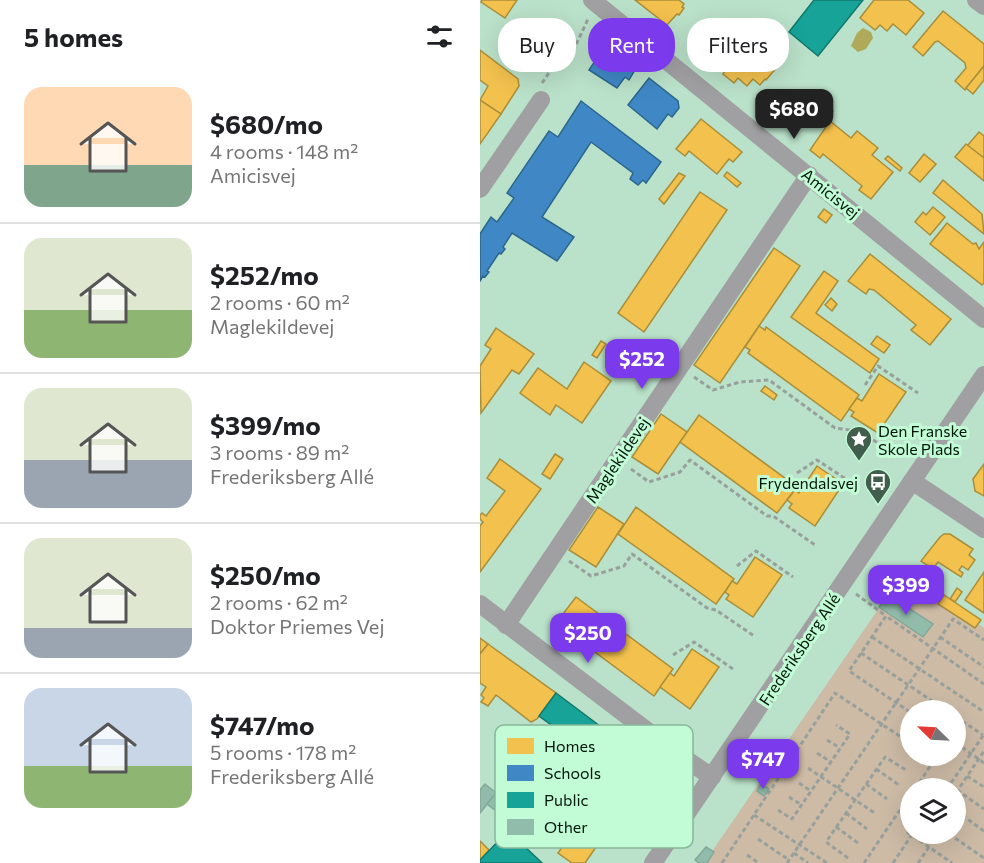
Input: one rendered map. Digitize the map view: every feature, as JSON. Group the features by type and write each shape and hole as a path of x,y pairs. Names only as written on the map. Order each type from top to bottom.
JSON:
{"street":[{"path":"976,0 984,6"},
{"name":"Amicisvej","path":"595,3 984,319"},
{"path":"480,189 541,100"},
{"name":"Maglekildevej","path":"506,625 809,175"},
{"name":"Frederiksberg Allé","path":"693,805 984,375"},
{"path":"912,481 984,529"},
{"path":"480,604 639,725"},
{"path":"693,764 712,777"},
{"name":"Frederiksberg Allé","path":"654,863 664,848"}],"path":[{"path":"541,100 542,83 555,64 574,49 595,3"},
{"path":"680,366 713,390 740,382 769,380 835,428 858,431 883,446"},
{"path":"865,385 878,366 918,393"},
{"path":"617,460 649,482 680,472 690,460 767,516 773,516 815,545"},
{"path":"797,473 818,460 855,485"},
{"path":"555,551 591,576 624,566 632,554 707,608 716,610 754,636"},
{"path":"737,566 756,551 794,578"},
{"path":"842,585 984,684"},
{"path":"886,616 849,671 900,705"},
{"path":"758,839 788,861 953,619 984,640"},
{"path":"872,637 984,712"},
{"path":"940,637 984,668"},
{"path":"673,655 694,642 733,669"},
{"path":"861,653 931,700"},
{"path":"722,863 835,693 900,737"},
{"path":"954,778 983,737 966,724"},
{"path":"778,810 792,819 812,791 850,734 836,725"},
{"path":"827,740 840,748"},
{"path":"966,750 984,763"},
{"path":"984,751 967,776 984,787"},
{"path":"817,753 831,762"},
{"path":"848,858 826,842 885,757 906,770"},
{"path":"808,768 876,814"},
{"path":"876,770 898,785"},
{"path":"799,783 812,791"},
{"path":"866,784 887,799"},
{"path":"789,797 801,805"},
{"path":"966,797 984,809"},
{"path":"864,863 900,810"},
{"path":"846,813 867,829"},
{"path":"754,815 826,863"},
{"path":"966,819 984,831"},
{"path":"836,828 858,843"},
{"path":"893,863 906,844"},
{"path":"924,844 952,863"},
{"path":"964,844 984,858"},
{"path":"918,863 929,847"},
{"path":"794,853 808,863"},
{"path":"747,855 759,863"},
{"path":"939,863 943,857"}],"shaded area":[{"path":"863,28 871,32 873,38 866,49 858,52 851,46 857,33"},
{"path":"903,573 984,628 984,863 704,863"}],"building: Homes":[{"path":"482,0 517,0 505,18 481,2"},
{"path":"635,0 679,0 684,4 679,15 677,14 673,18 658,18"},
{"path":"874,0 908,0 924,13 906,35 893,24 887,31 880,25 875,30 860,18"},
{"path":"943,11 984,44 984,66 965,90 955,81 966,68 965,63 938,41 923,56 913,47"},
{"path":"480,50 498,64 498,72 509,72 518,79 519,86 501,114 480,100 488,86 480,80"},
{"path":"984,66 984,80 973,94 966,88"},
{"path":"724,72 773,72 760,85 753,79 747,86 738,78 734,83 723,74"},
{"path":"480,100 501,114 480,144"},
{"path":"827,107 833,111 825,122 819,117"},
{"path":"701,119 742,152 733,162 729,159 717,174 689,151 685,156 676,149"},
{"path":"830,121 851,138 857,131 878,148 872,155 893,172 871,199 859,190 862,186 823,154 820,158 810,150"},
{"path":"979,132 984,136 984,158 967,146"},
{"path":"966,144 984,158 984,181 955,157"},
{"path":"924,154 936,164 920,182 909,173"},
{"path":"888,156 902,168 900,171 885,159"},
{"path":"727,172 741,183 737,187 724,176"},
{"path":"679,173 685,176 664,204 659,199"},
{"path":"943,180 982,214 984,234 933,193"},
{"path":"700,192 727,210 644,332 618,313"},
{"path":"933,207 945,217 930,235 915,222 923,212 926,215"},
{"path":"824,209 832,215 826,223 818,217"},
{"path":"947,223 973,244 976,243 979,249 984,242 984,283 982,285 930,244"},
{"path":"774,248 800,266 720,383 694,365"},
{"path":"870,254 951,319 930,345 911,330 916,325 874,290 869,289 866,294 848,281"},
{"path":"824,271 838,281 816,313 879,359 870,373 791,317"},
{"path":"831,298 837,304 832,311 825,305"},
{"path":"759,326 765,330 766,327 859,395 841,421 748,353 750,350 745,347"},
{"path":"496,328 534,354 519,374 512,370 481,413 480,366 491,349 485,345"},
{"path":"877,336 890,345 884,353 871,344"},
{"path":"601,341 606,344 597,358 592,355"},
{"path":"584,362 611,381 582,423 556,405 550,415 520,393 538,368 567,389"},
{"path":"879,374 906,392 878,433 851,416 854,412 849,409 857,398 862,401"},
{"path":"765,386 777,395 774,400 761,391"},
{"path":"661,414 687,432 658,474 632,457"},
{"path":"699,415 797,487 777,513 680,442"},
{"path":"555,454 563,459 550,479 542,474"},
{"path":"500,459 541,489 480,572 480,526 483,522 480,515 482,513 486,516 505,491 487,478"},
{"path":"984,464 984,496 975,491 973,479"},
{"path":"817,466 843,484 815,526 789,508 792,504 787,500 795,490 799,493"},
{"path":"598,507 624,524 596,567 569,550"},
{"path":"636,507 734,579 716,604 618,534"},
{"path":"944,534 950,534 973,549 969,555 975,560 968,570 962,566 959,570 963,573 961,577 938,562 933,569 921,561"},
{"path":"755,557 782,575 753,617 726,599 729,595 725,592 732,581 737,584"},
{"path":"905,568 944,595 940,601 909,592 896,581"},
{"path":"984,572 984,613 965,600"},
{"path":"957,588 962,592 955,602 950,599"},
{"path":"944,595 981,620 975,628 938,604"},
{"path":"576,597 673,669 654,696 556,623"},
{"path":"480,638 488,644 480,654"},
{"path":"488,644 556,693 537,719 531,722 496,695 488,706 481,702 484,698 481,695 486,687 480,683 480,654"},
{"path":"692,649 719,667 690,709 660,687 670,673 674,676"},
{"path":"480,841 489,850 480,860"},
{"path":"561,848 595,848 585,863 572,863 558,853"}],"building: Schools":[{"path":"592,72 634,72 629,80 625,77 617,88"},
{"path":"649,78 678,101 679,108 672,117 668,114 657,129 628,105"},
{"path":"581,101 661,162 646,183 643,180 638,185 630,179 633,173 591,142 542,217 574,237 557,261 512,233 503,247 505,249 501,254 499,253 487,271 489,272 480,281 480,234 491,217 497,222 514,198 507,193 549,131 558,137"}],"building: Public":[{"path":"814,0 863,0 818,56 789,32"},
{"path":"556,693 599,725 551,725 539,716"},
{"path":"495,844 495,848 526,848 542,863 480,863 480,860"}],"building: Other":[{"path":"887,594 933,624 923,637 879,607"},
{"path":"485,784 495,794 480,813 480,790"},
{"path":"761,784 769,789 764,796 757,791"},
{"path":"495,794 495,810 487,804"},
{"path":"706,847 714,852 707,863 699,863 695,860"}],"place":[{"name":"Den Franske Skole Plads","path":"859,462"},
{"name":"Frydendalsvej","path":"878,505"}]}
